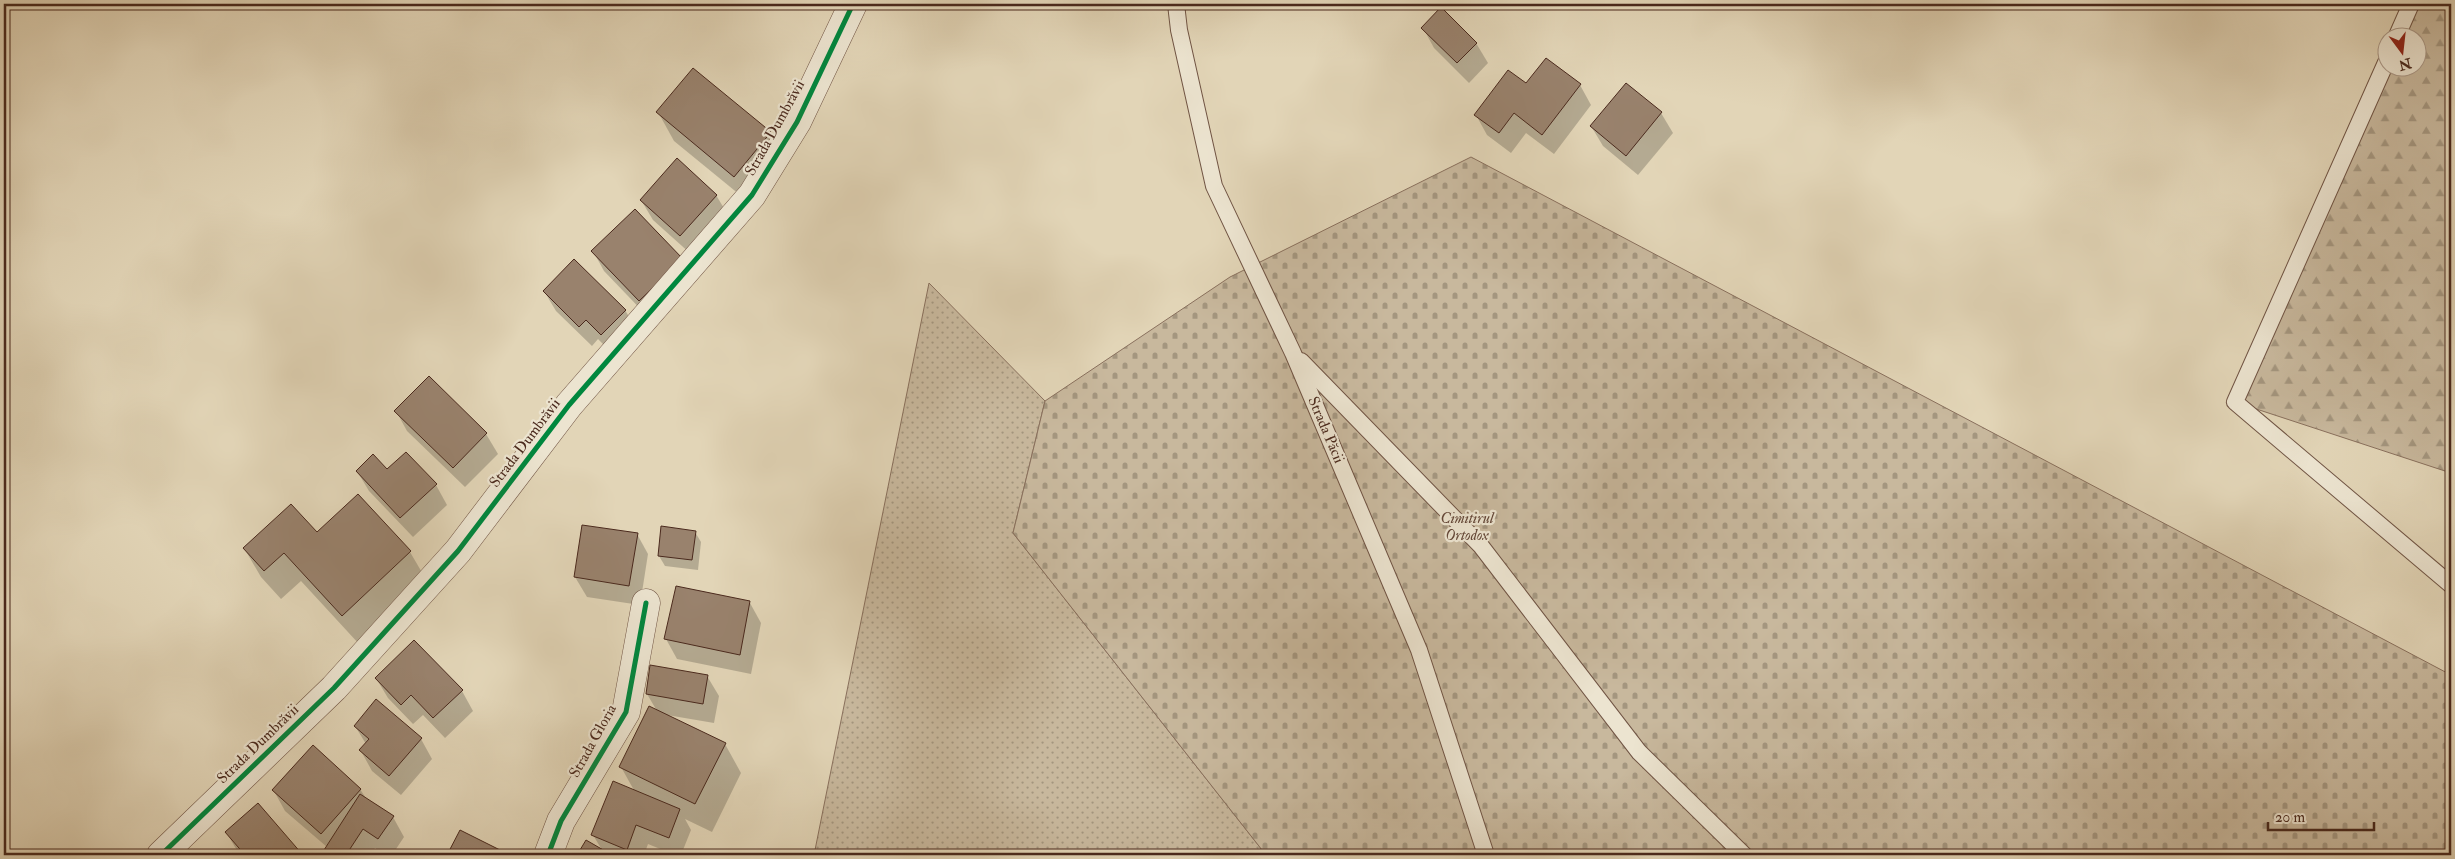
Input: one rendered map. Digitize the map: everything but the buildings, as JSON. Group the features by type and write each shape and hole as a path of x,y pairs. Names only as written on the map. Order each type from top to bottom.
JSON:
{"street":[{"name":"Strada Dumbrăvii","path":"161,855 334,688 458,551 569,405 752,195 797,122 853,4"},
{"name":"Strada Gloria","path":"548,855 562,821 626,712 646,603"}],"lane":[{"name":"Strada Păcii","path":"1176,4 1179,30 1214,186 1294,353 1419,650 1486,855"},
{"path":"2400,28 2411,4"},
{"path":"2379,78 2235,402 2451,585"},
{"path":"1294,353 1481,546 1639,752 1744,855"}],"green space":[{"path":"2411,4 2451,4 2451,473 2235,402 2383,78 2428,78 2428,28 2400,28"},
{"name":"Cimitirul Ortodox","path":"1471,157 2451,675 2451,855 1266,855 1013,533 1045,401 1230,277"},
{"path":"929,283 1045,401 1013,533 1266,855 814,855"}],"cycle path":[{"path":"161,855 334,688 458,551 569,405 752,195 797,122 853,4"},
{"path":"548,855 561,821 626,712 646,603"}]}
